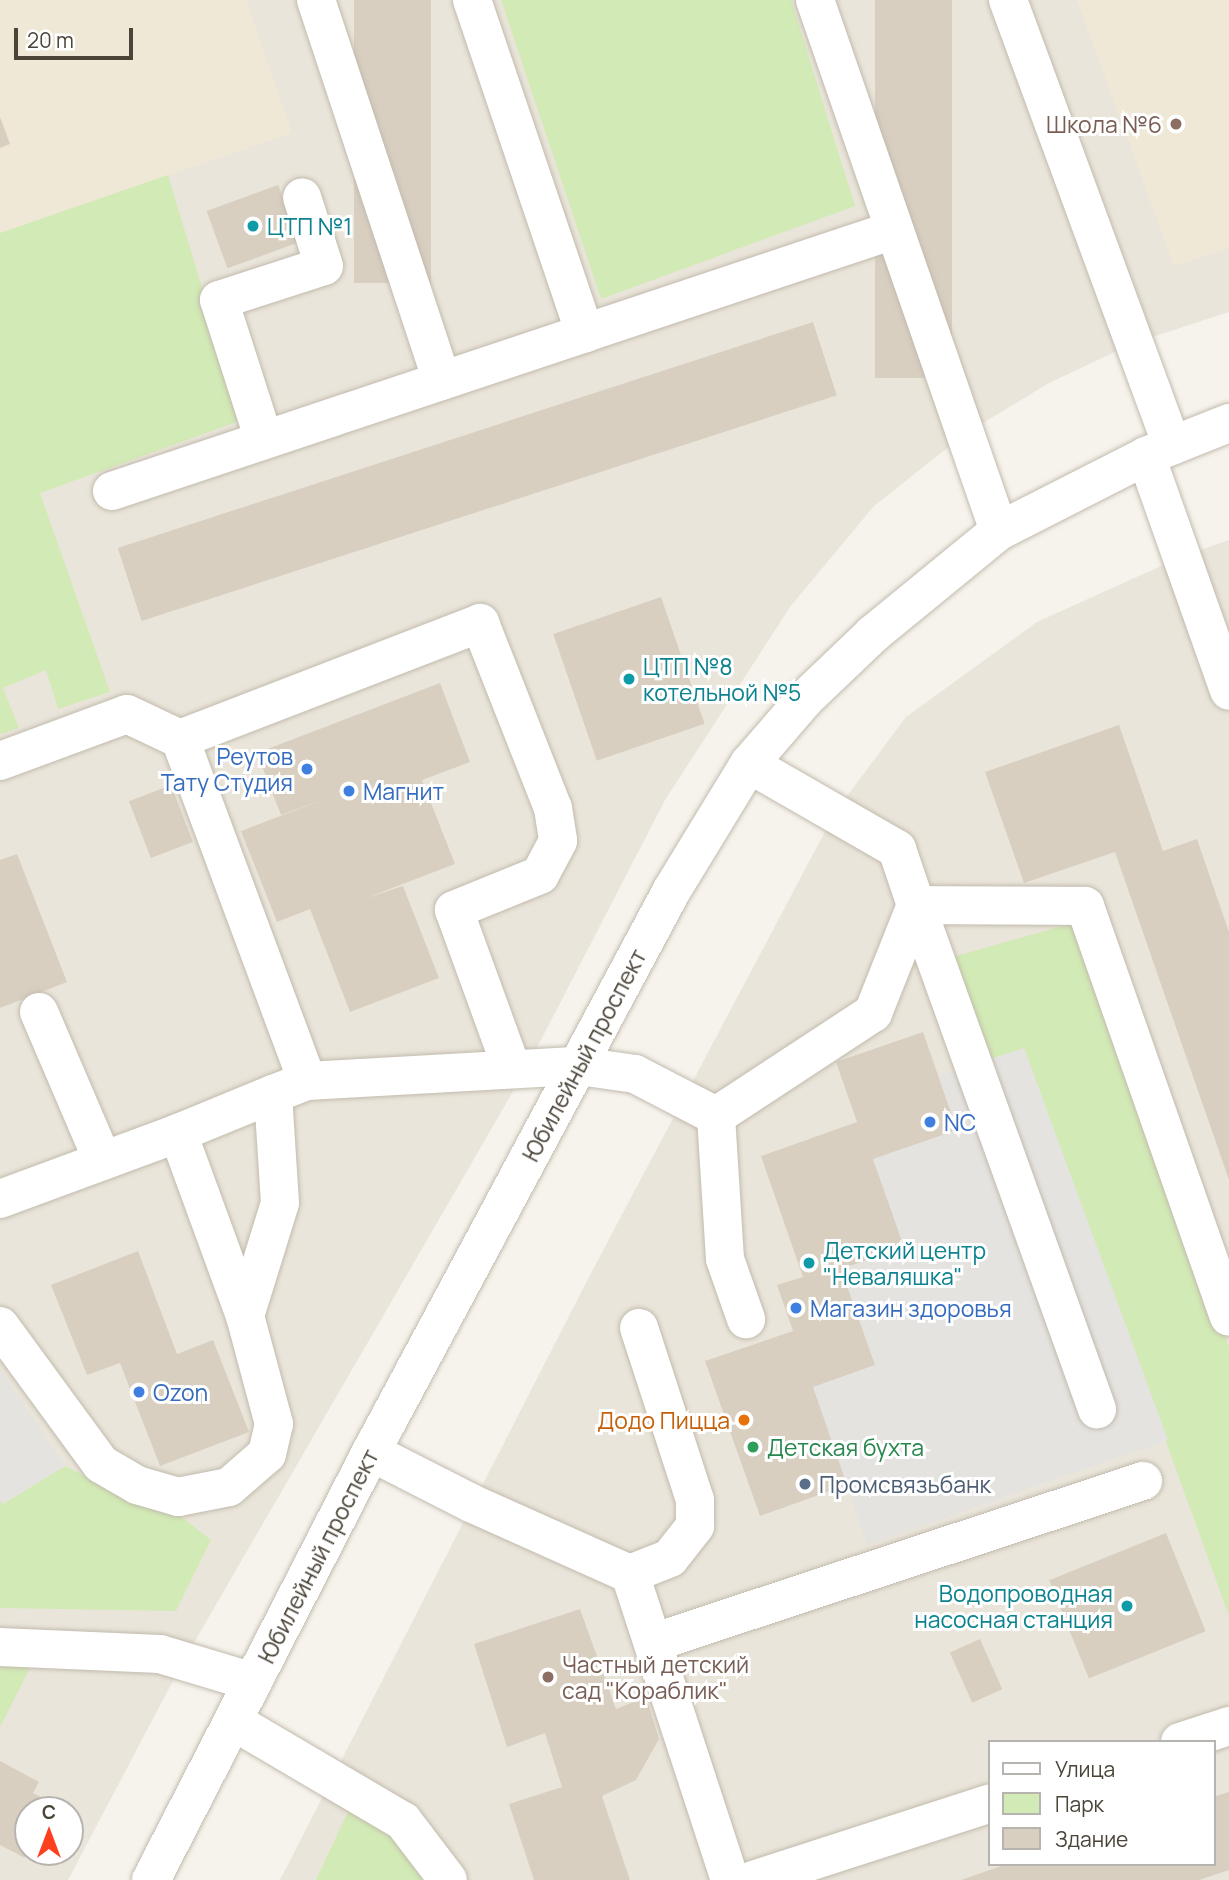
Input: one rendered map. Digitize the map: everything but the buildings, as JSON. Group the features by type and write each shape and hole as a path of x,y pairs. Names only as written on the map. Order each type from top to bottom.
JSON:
{"street":[{"path":"316,0 442,381"},
{"path":"472,0 586,333"},
{"path":"815,0 999,531"},
{"path":"1008,0 1159,451 1213,596 1229,691"},
{"path":"264,440 219,300 324,266 302,197"},
{"path":"112,491 894,230"},
{"name":"Юбилейный проспект","path":"151,1880 371,1452 708,827 749,764 805,699 873,634 999,531 1159,451 1229,423"},
{"path":"0,761 127,714 180,738 480,623 553,808 558,841 540,875 454,909 512,1069"},
{"path":"180,738 290,1087 280,1203 245,1316"},
{"path":"749,764 897,849 1097,1409"},
{"path":"716,1116 873,1013 915,905"},
{"path":"915,905 1085,906 1229,1317"},
{"path":"39,1012 103,1161"},
{"path":"0,1199 178,1133 290,1087 579,1066 635,1074 716,1116"},
{"path":"716,1116 725,1259 746,1319"},
{"path":"0,1326 102,1464 136,1485 178,1497 229,1487 267,1454 274,1424 245,1316 178,1133"},
{"path":"630,1574 670,1558 695,1527 695,1500 639,1328"},
{"path":"371,1452 471,1503 630,1574 655,1642 730,1880"},
{"path":"655,1642 1143,1481"},
{"path":"0,1647 160,1654 253,1682"},
{"path":"1184,1740 1225,1717"},
{"path":"233,1721 403,1821 448,1880"},
{"path":"753,1880 988,1804"}],"shaded area":[{"path":"0,0 1229,0 1229,312 1134,343 1049,383 965,434 874,506 790,607 665,800 526,1069 184,1660 84,1850 84,1796 14,1796 14,1866 75,1866 68,1880 0,1880"},
{"path":"0,0 246,0 292,133 0,233"},
{"name":"Школа №6","path":"1077,0 1229,0 1229,248 1174,266"},
{"path":"1229,540 1229,1880 280,1880 590,1275 836,811 906,717 1037,622 1183,556"},
{"path":"1024,1048 1168,1440 867,1545 813,1387 875,1365 841,1269 903,1247 873,1159 957,1130 938,1076"},
{"path":"0,1370 65,1466 2,1504 0,1500"}],"green space":[{"path":"501,0 791,0 855,206 601,299"},
{"path":"168,175 242,420 40,493 110,692 58,709 46,670 3,688 19,728 0,734 0,233"},
{"path":"1080,921 1229,1347 1229,1616 1024,1049 990,1059 953,957"},
{"path":"65,1466 125,1496 165,1504 211,1540 176,1611 0,1608 0,1500 3,1504"},
{"path":"0,1663 32,1664 0,1727"},
{"path":"351,1805 427,1865 432,1880 316,1880"}],"place":[{"name":"Школа №6","path":"1176,124"},
{"name":"ЦТП №1","path":"253,226"},
{"name":"ЦТП №8 котельной №5","path":"629,679"},
{"name":"Реутов Тату Студия","path":"307,769"},
{"name":"Магнит","path":"349,791"},
{"name":"NC","path":"930,1122"},
{"name":"Детский центр \"Неваляшка\"","path":"809,1263"},
{"name":"Магазин здоровья","path":"796,1308"},
{"name":"Ozon","path":"139,1392"},
{"name":"Додо Пицца","path":"744,1420"},
{"name":"Детская бухта","path":"753,1447"},
{"name":"Промсвязьбанк","path":"805,1484"},
{"name":"Водопроводная насосная станция","path":"1127,1606"},
{"name":"Частный детский сад \"Кораблик\"","path":"548,1677"}]}
